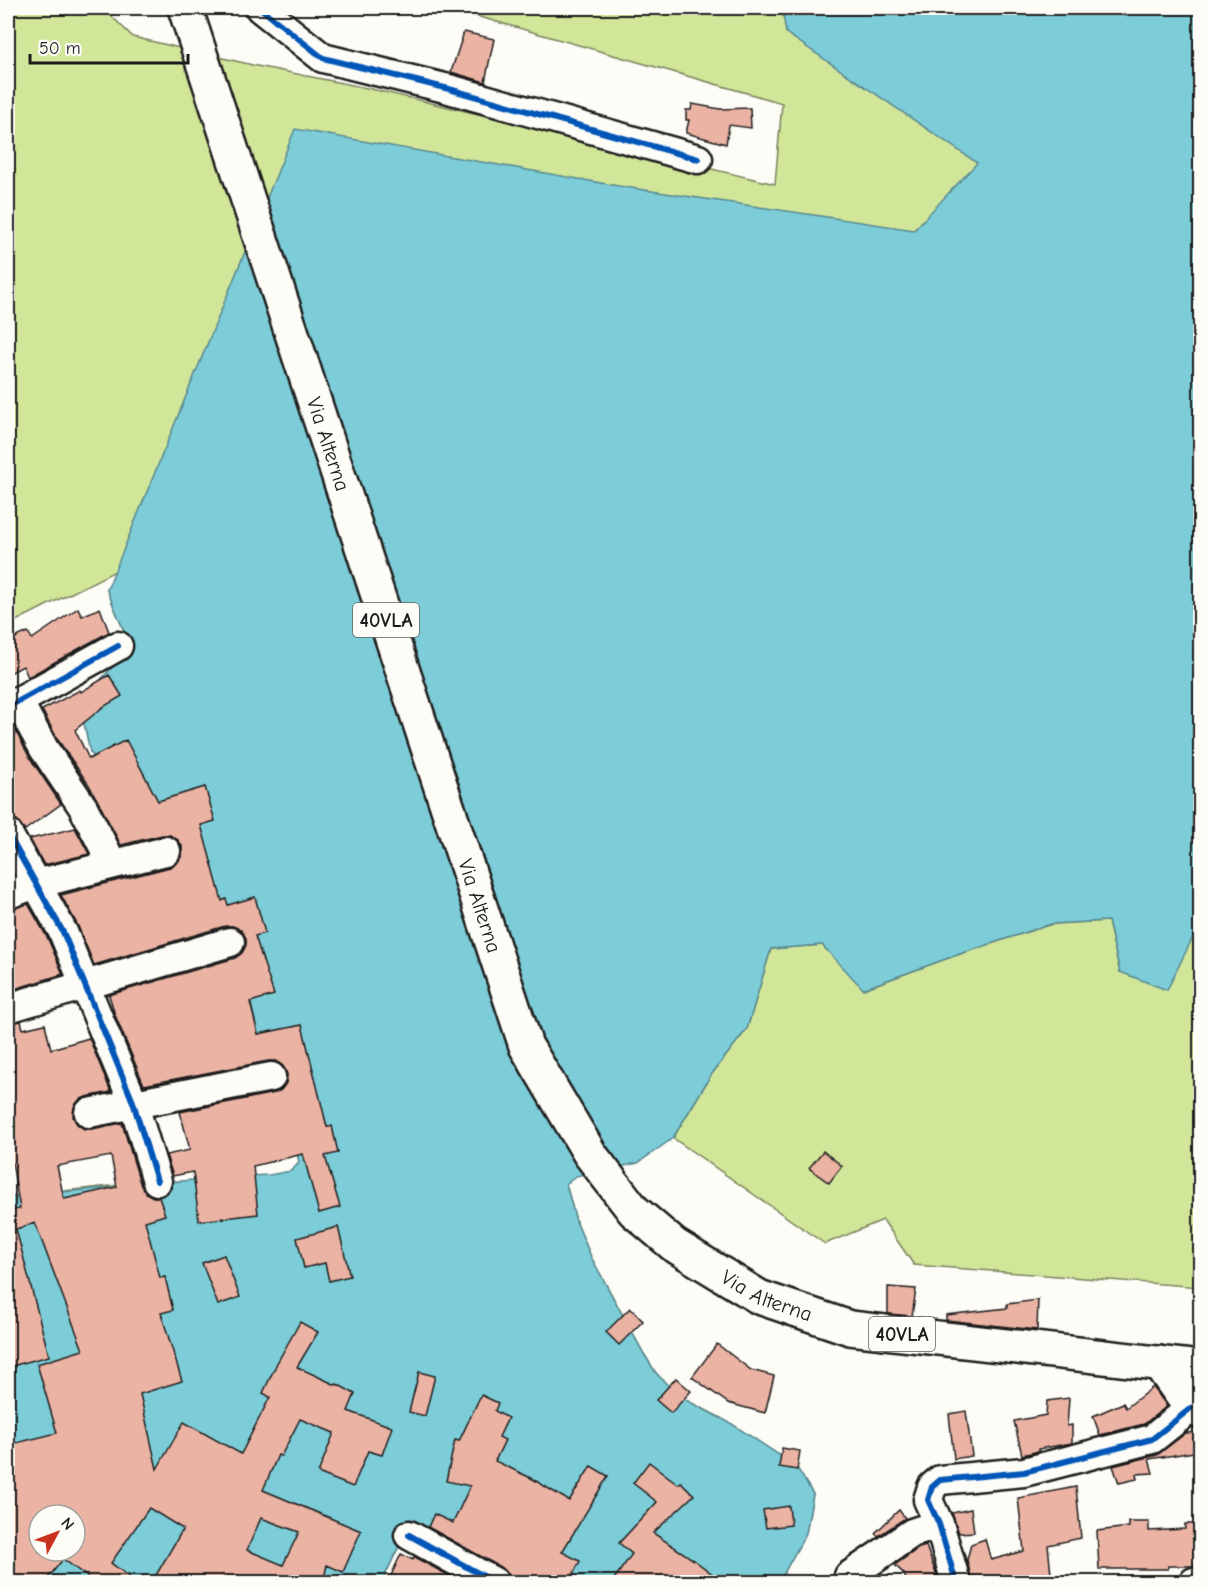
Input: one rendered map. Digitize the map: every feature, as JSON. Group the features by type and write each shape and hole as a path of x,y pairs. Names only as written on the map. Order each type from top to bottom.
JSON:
{"main road":[{"name":"Via Alterna","path":"185,8 526,1046 590,1154 634,1210 674,1245 759,1297 850,1328 1200,1368"},
{"path":"1159,1363 1196,1409"}],"street":[{"path":"260,8 323,58 449,88 698,159"},
{"path":"112,864 83,807 13,704 118,646"},
{"path":"8,834 63,932 133,1102 157,1181"},
{"path":"8,894 36,884 166,851"},
{"path":"8,1008 230,942"},
{"path":"89,1113 133,1102 271,1077"},
{"path":"956,1582 939,1524 928,1500 932,1487 940,1480 1024,1472 1152,1439 1196,1409"},
{"path":"849,1576 912,1533 939,1524"},
{"path":"408,1535 494,1582"},
{"path":"1194,1582 1200,1582"}],"green space":[{"path":"8,8 103,8 133,37 257,66 367,88 775,184 782,103 448,8 1112,8 566,1184 576,1221 591,1257 656,1373 678,1396 719,1417 813,1494 806,1533 779,1582 576,1582 569,1568 432,1525 408,1535 399,1546 382,1582 8,1582 8,1197 157,1181 269,1176 292,1170 299,1163 295,1139 222,900 165,841 90,752 91,690 125,654 124,631 107,590 115,571 8,625"},
{"path":"1108,921 1120,972 1193,937 1200,926 1200,1287 914,1265 883,1220 825,1244 673,1138 711,1075 747,1029 771,949 822,945 864,989 1052,924"}],"water":[{"path":"782,8 1200,8 1200,926 1167,990 1120,972 1108,921 1051,924 863,989 822,945 771,949 747,1029 711,1075 673,1138 638,1163 576,1176 566,1184 576,1221 591,1257 656,1373 678,1396 732,1424 796,1466 813,1494 806,1533 779,1582 576,1582 569,1568 432,1525 408,1535 399,1546 382,1582 8,1582 8,1197 269,1175 291,1171 299,1163 295,1139 260,1042 243,968 222,900 165,841 90,752 82,714 91,690 125,654 124,631 107,590 295,129 618,186 914,230 977,163 786,33"}],"building":[{"path":"464,32 494,39 485,82 451,72"},
{"path":"692,104 720,109 750,108 751,128 729,125 726,144 686,133 689,120 686,120 686,110 691,110"},
{"path":"78,608 82,616 100,608 109,632 28,677 23,666 8,674 8,653 14,648 10,640 28,632 32,639"},
{"path":"109,675 122,696 103,707 75,730 89,759 126,740 158,801 205,787 215,821 201,825 222,901 226,899 228,905 255,897 265,933 255,936 274,995 250,1002 258,1034 302,1025 327,1127 332,1126 338,1153 325,1156 340,1207 319,1213 303,1154 253,1166 258,1214 199,1221 193,1172 173,1176 166,1155 190,1150 180,1112 275,1093 281,1090 286,1083 287,1074 283,1066 276,1061 268,1061 144,1085 109,995 235,958 242,953 246,945 246,938 241,930 233,926 225,926 94,965 78,926 61,895 170,867 178,862 182,855 182,846 170,835 121,845 89,785 58,740 42,710 80,690 81,692"},
{"path":"13,726 30,758 61,804 25,830 17,820 8,818 8,728"},
{"path":"75,828 89,854 44,865 30,839"},
{"path":"28,904 48,939 63,974 8,991 8,910"},
{"path":"21,1021 23,1029 45,1024 51,1049 89,1038 111,1092 79,1100 74,1107 73,1117 84,1129 122,1123 141,1186 146,1193 159,1197 165,1215 145,1221 160,1278 165,1277 173,1310 161,1313 182,1381 140,1394 157,1469 184,1422 241,1454 270,1397 263,1393 300,1322 318,1332 297,1367 355,1394 348,1411 392,1427 382,1455 368,1451 353,1487 318,1473 334,1433 300,1419 281,1456 278,1455 263,1490 361,1531 343,1572 327,1565 323,1582 255,1582 237,1575 234,1582 152,1582 183,1529 149,1508 111,1563 136,1582 94,1582 68,1563 87,1563 87,1503 27,1503 27,1563 60,1563 45,1582 8,1582 8,1445 57,1433 37,1364 83,1350 35,1223 16,1229 49,1356 8,1367 8,1211 20,1209 12,1162 8,1163 8,1024","holes":["111,1156 117,1187 64,1199 57,1166","261,1518 299,1532 283,1565 247,1550"]},
{"path":"823,1151 842,1166 829,1183 809,1168"},
{"path":"338,1227 350,1276 329,1281 325,1263 304,1268 297,1238"},
{"path":"224,1255 240,1297 218,1305 202,1263"},
{"path":"888,1287 916,1289 912,1316 888,1314"},
{"path":"1038,1300 1037,1330 946,1320 946,1315 1007,1308 1007,1304"},
{"path":"630,1308 643,1321 619,1345 606,1332"},
{"path":"717,1344 751,1370 774,1376 765,1413 728,1403 692,1377"},
{"path":"419,1372 435,1376 425,1416 409,1412"},
{"path":"676,1378 691,1391 671,1413 656,1400"},
{"path":"1153,1387 1167,1406 1144,1424 1100,1435 1093,1416 1123,1403 1126,1408"},
{"path":"481,1395 498,1403 495,1411 508,1418 499,1437 505,1440 495,1461 531,1478 569,1501 591,1466 608,1476 562,1552 580,1561 569,1582 510,1582 508,1574 502,1568 428,1527 434,1514 453,1523 470,1486 446,1481 455,1440 459,1441"},
{"path":"1069,1398 1067,1426 1072,1425 1072,1443 1038,1449 1039,1451 1022,1455 1014,1421 1046,1415 1047,1401"},
{"path":"966,1411 972,1456 954,1459 949,1414"},
{"path":"1200,1432 1200,1451 1149,1459 1153,1473 1136,1474 1137,1479 1119,1483 1113,1466 1157,1455 1186,1433"},
{"path":"782,1448 800,1451 797,1470 779,1467"},
{"path":"649,1462 678,1484 681,1482 694,1495 653,1533 723,1582 612,1582 632,1554 619,1543 657,1502 633,1483"},
{"path":"1076,1487 1081,1538 1048,1545 1051,1574 1015,1582 972,1582 967,1560 971,1544 985,1539 991,1560 1024,1551 1018,1498"},
{"path":"789,1506 791,1525 766,1528 763,1510"},
{"path":"971,1509 974,1532 959,1533 952,1513"},
{"path":"899,1510 905,1518 878,1536 875,1533"},
{"path":"1129,1522 1149,1522 1149,1531 1185,1529 1185,1524 1200,1524 1200,1566 1168,1566 1168,1569 1099,1569 1097,1531 1129,1527"},
{"path":"926,1546 939,1582 907,1582 904,1574 895,1565 919,1548"},
{"path":"401,1554 413,1560 414,1557 461,1582 388,1582"}],"cycle path":[{"path":"260,8 323,58 449,89 698,159"},
{"path":"8,707 118,646"},
{"path":"8,834 63,932 133,1102 157,1181"},
{"path":"956,1582 939,1524 928,1500 932,1487 940,1480 1024,1472 1152,1439 1191,1408"},
{"path":"409,1535 494,1582"}]}
